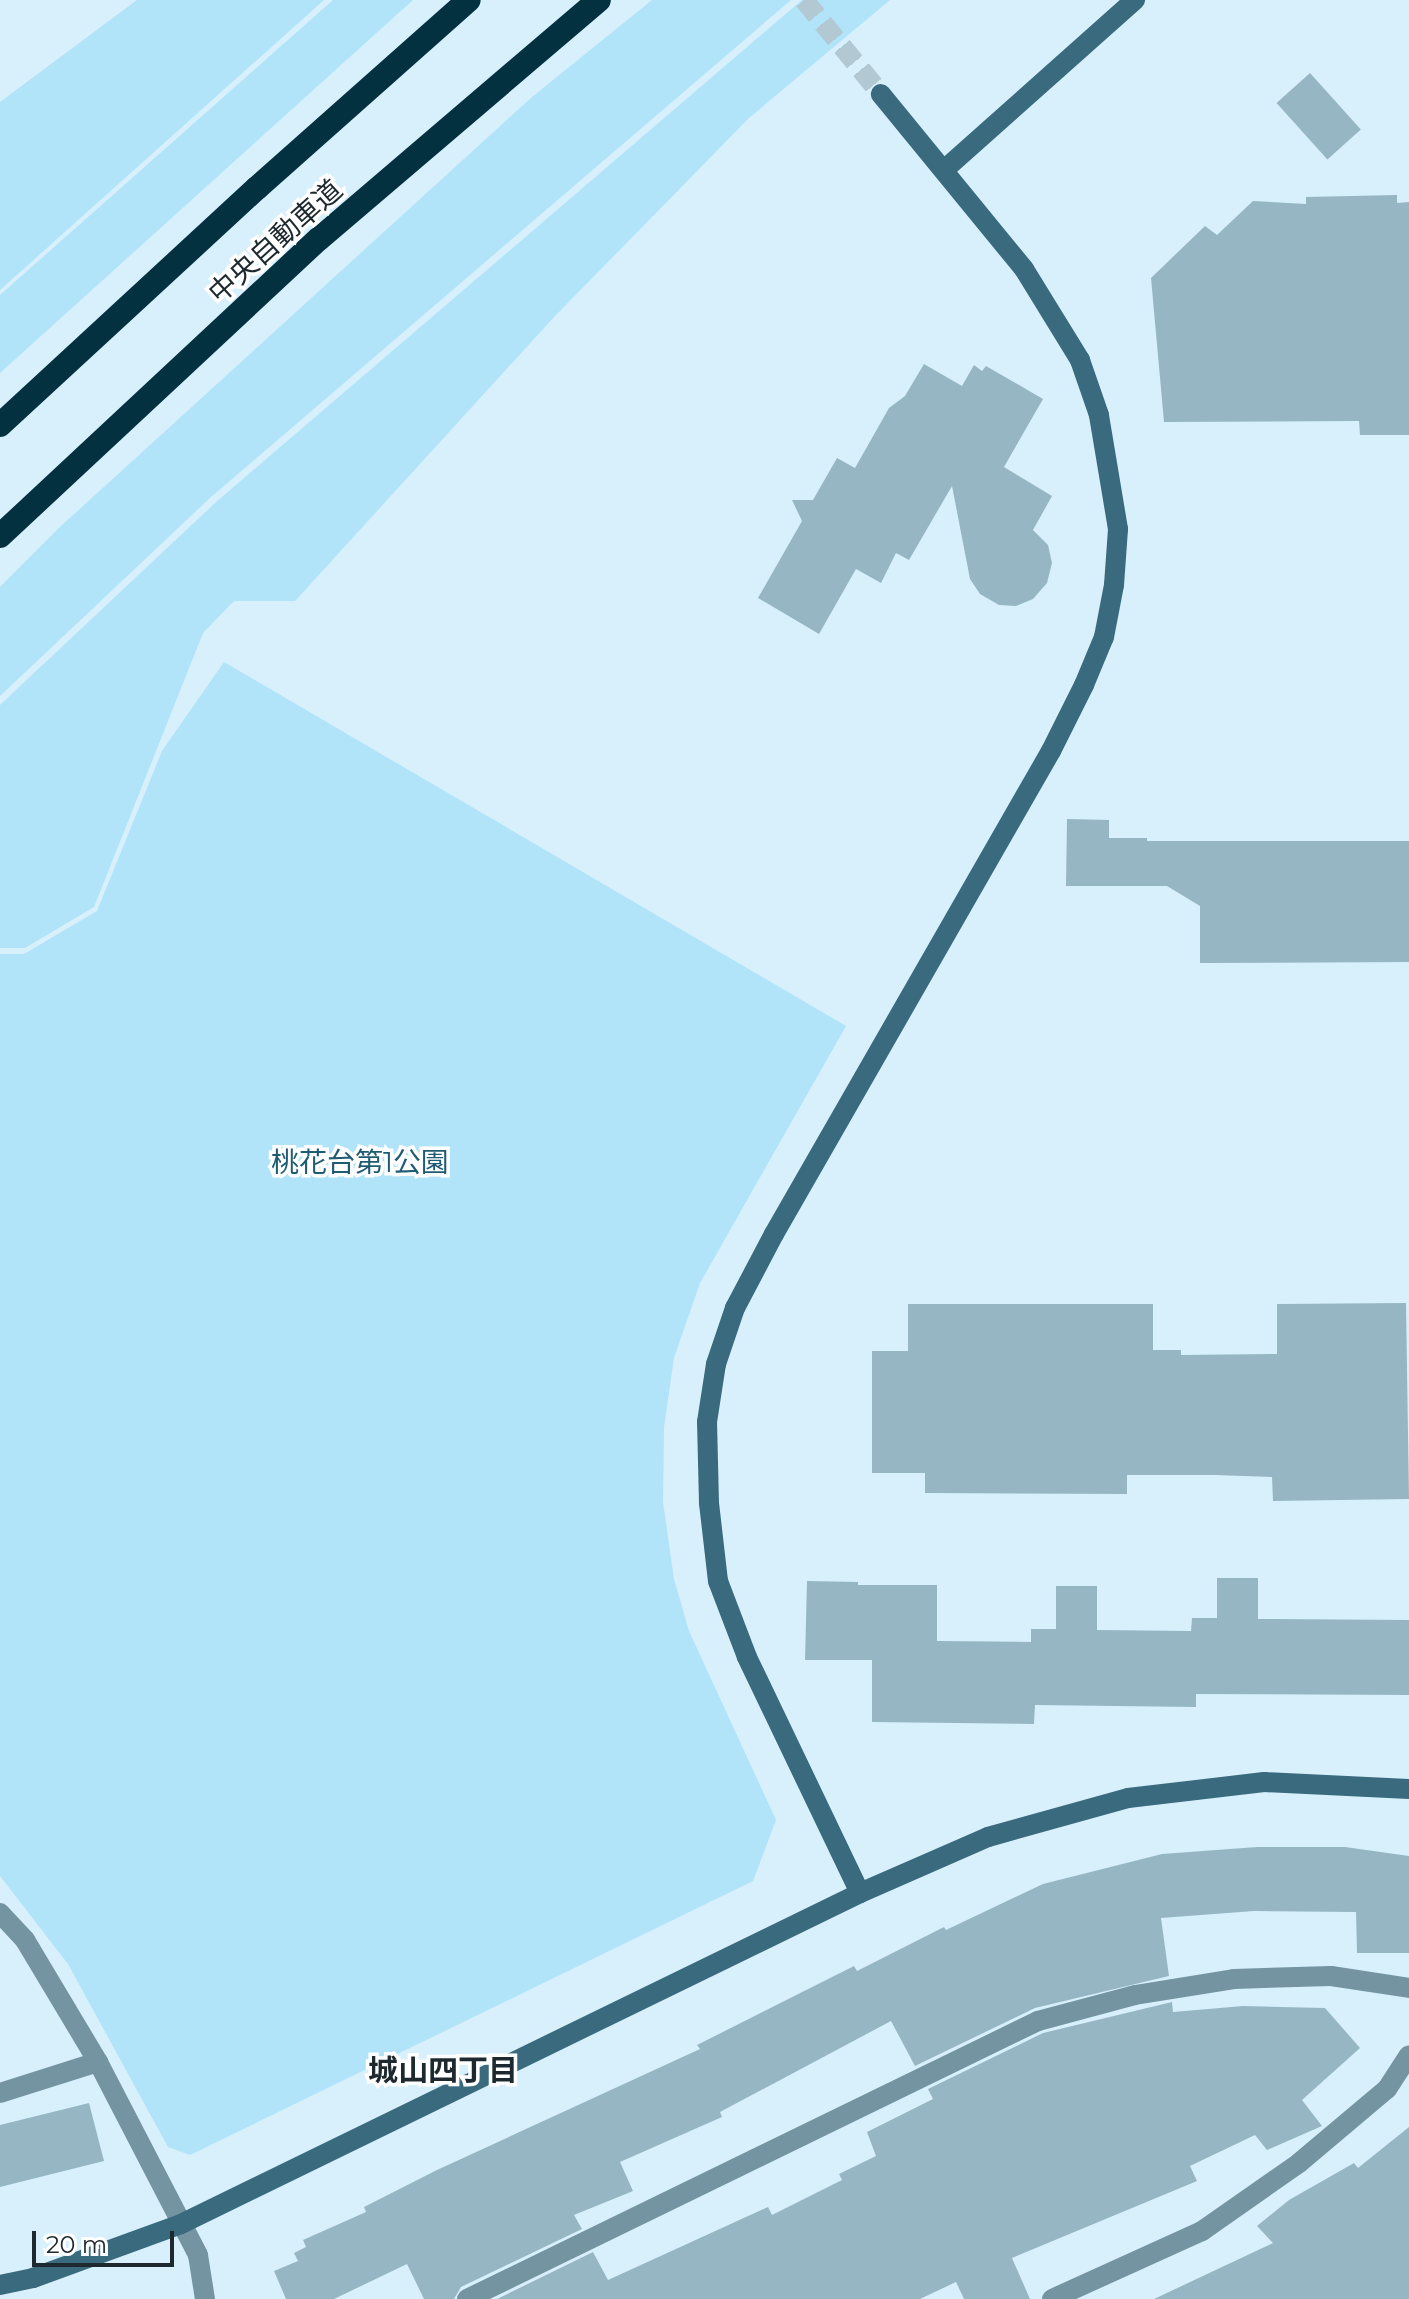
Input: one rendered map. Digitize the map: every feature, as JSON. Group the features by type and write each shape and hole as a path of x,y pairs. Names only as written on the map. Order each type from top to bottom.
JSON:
{"highway":[{"name":"中央自動車道","path":"0,425 257,188 469,0"},
{"name":"中央自動車道","path":"0,536 319,239 599,0"}],"street":[{"path":"944,170 1135,0"},
{"path":"860,1893 747,1657 718,1581 709,1503 707,1422 716,1364 735,1308 774,1234 1051,751 1084,685 1104,637 1114,585 1118,529 1099,415 1080,360 1024,269 881,94"},
{"path":"0,2285 33,2278 181,2224 860,1893 988,1837 1128,1798 1264,1782 1409,1789"},
{"path":"0,1913 25,1940 98,2062 198,2255 205,2299"},
{"path":"467,2299 1038,2021 1135,1995 1234,1979 1331,1976 1409,1988"},
{"path":"1052,2299 1202,2231 1299,2163 1387,2089 1409,2055"},
{"path":"0,2093 98,2062"}],"green space":[{"path":"137,0 324,0 0,290 0,102"},
{"path":"333,0 413,0 0,373 0,295"},
{"path":"652,0 791,0 211,497 0,696 0,587 61,526 532,97"},
{"path":"802,0 890,0 749,118 555,316 295,601 234,601 203,633 94,907 25,948 0,948 0,705 215,503"},
{"name":"桃花台第1公園","path":"224,662 846,1026 700,1283 674,1358 664,1427 663,1502 674,1579 689,1631 776,1820 753,1881 190,2155 168,2147 68,1964 0,1876 0,954 24,954 97,911 162,751"}],"building":[{"path":"1310,73 1361,129 1327,160 1277,103"},
{"path":"1397,195 1397,203 1409,202 1409,435 1360,435 1359,421 1164,422 1151,278 1205,226 1217,235 1253,201 1306,204 1306,197"},
{"path":"924,364 962,386 974,365 982,371 986,366 1043,399 1004,467 1052,496 1033,530 1048,545 1052,563 1047,583 1033,599 1016,606 999,605 980,594 970,579 952,486 909,560 896,553 881,583 856,569 819,634 758,598 802,521 792,500 813,500 837,458 855,468 889,408 905,396"},
{"path":"1067,819 1109,820 1109,838 1147,838 1147,841 1409,841 1409,962 1200,963 1200,906 1167,886 1066,886"},
{"path":"1406,1303 1409,1499 1273,1501 1272,1477 1215,1475 1127,1475 1127,1494 925,1493 925,1473 872,1473 872,1351 908,1351 908,1304 1153,1304 1153,1350 1181,1350 1181,1355 1277,1354 1277,1304"},
{"path":"1217,1578 1258,1578 1258,1619 1409,1620 1409,1695 1196,1694 1196,1707 1035,1705 1034,1724 872,1722 872,1660 805,1660 807,1581 858,1582 858,1585 937,1585 937,1641 1031,1642 1031,1629 1056,1629 1056,1586 1097,1586 1097,1630 1191,1631 1192,1618 1217,1618"},
{"path":"1257,1847 1345,1847 1409,1856 1409,1953 1357,1953 1356,1912 1254,1911 1161,1918 1169,1976 1035,2008 915,2066 891,2021 720,2112 722,2117 620,2162 633,2191 574,2215 582,2229 461,2287 454,2299 424,2299 407,2264 334,2299 286,2299 274,2271 298,2261 294,2253 306,2247 303,2240 366,2212 364,2207 437,2170 700,2049 697,2045 854,1966 857,1971 944,1927 946,1930 1043,1884 1162,1854"},
{"path":"1172,2002 1173,2012 1243,2006 1325,2008 1360,2048 1302,2100 1322,2126 1267,2150 1255,2135 1190,2166 1197,2181 1012,2258 1030,2299 964,2299 956,2282 920,2299 497,2299 593,2252 608,2280 768,2207 772,2215 842,2180 839,2174 876,2156 867,2132 933,2099 928,2089 1043,2033"},
{"path":"89,2103 104,2161 0,2187 0,2125"},
{"path":"1409,2127 1409,2299 1154,2299 1273,2243 1257,2226 1289,2200 1354,2163 1358,2168"}],"tunnel":[{"path":"804,0 881,94"}],"district":[{"name":"城山四丁目","path":"443,2071"}]}
